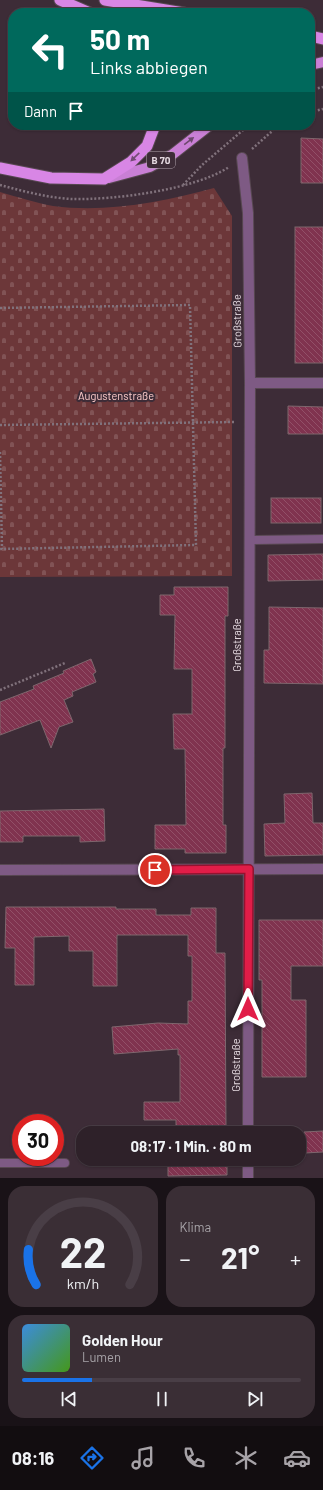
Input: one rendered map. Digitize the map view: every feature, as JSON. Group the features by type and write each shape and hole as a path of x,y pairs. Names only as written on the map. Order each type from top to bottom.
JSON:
{"highway":[{"path":"60,0 78,8"},
{"path":"105,0 154,8"},
{"path":"104,179 131,162 147,146 153,130"},
{"name":"B 70","path":"0,168 51,178 104,179"}],"main road":[{"name":"B 70","path":"104,179 150,167 173,154 204,130"}],"street":[{"name":"Großstraße","path":"242,158 248,213 250,383 248,1126"},
{"path":"250,383 323,383"},
{"path":"0,870 323,869"},
{"path":"248,1166 248,1178"}],"lane":[{"path":"249,540 323,539"},
{"path":"0,1163 65,1163"}],"path":[{"path":"183,186 202,165 242,130"},
{"path":"242,158 273,130"},
{"path":"0,308 190,305 196,546 1,549 0,452"},
{"path":"0,425 250,422"},
{"path":"0,690 65,663"}],"green space":[{"name":"Augustenstraße","path":"214,188 232,216 232,576 0,577 0,192 53,206 93,208 155,202"}],"building":[{"path":"301,138 323,139 323,183 301,183"},
{"path":"295,227 323,227 323,363 295,363"},
{"path":"288,406 323,407 323,434 288,434"},
{"path":"271,498 321,498 321,523 271,523"},
{"path":"323,554 323,580 268,581 268,555"},
{"path":"174,587 228,587 228,616 225,616 225,748 223,748 223,825 226,825 226,853 185,853 185,849 155,849 155,825 186,825 185,749 174,749 173,714 192,714 192,669 174,669 175,615 160,615 160,595 174,595"},
{"path":"269,607 323,608 323,684 264,683 264,650 269,650"},
{"path":"91,659 96,672 93,674 96,682 72,692 73,696 64,700 73,722 59,727 51,748 40,720 0,735 0,702 34,689 33,686 64,673 63,671"},
{"path":"312,793 313,823 323,823 323,855 265,856 264,824 285,823 284,794"},
{"path":"104,809 105,841 80,842 80,836 23,836 23,842 0,842 0,811"},
{"path":"6,907 116,907 116,909 156,909 156,915 191,915 191,908 216,908 216,953 225,953 226,1126 176,1126 176,1120 144,1120 144,1102 180,1102 180,1055 178,1055 178,1049 114,1054 112,1027 158,1023 188,1024 188,1001 192,1001 192,956 188,956 188,935 117,935 117,986 93,986 93,951 69,951 69,936 34,937 34,985 15,985 15,948 5,948"},
{"path":"259,920 323,920 323,966 291,966 291,1000 306,1000 306,1077 262,1077 262,980 259,980"},
{"path":"323,1131 323,1152 306,1153 306,1132"},
{"path":"168,1166 227,1166 227,1175 168,1176"}],"route":[{"path":"155,870 249,869 248,1009"}]}
